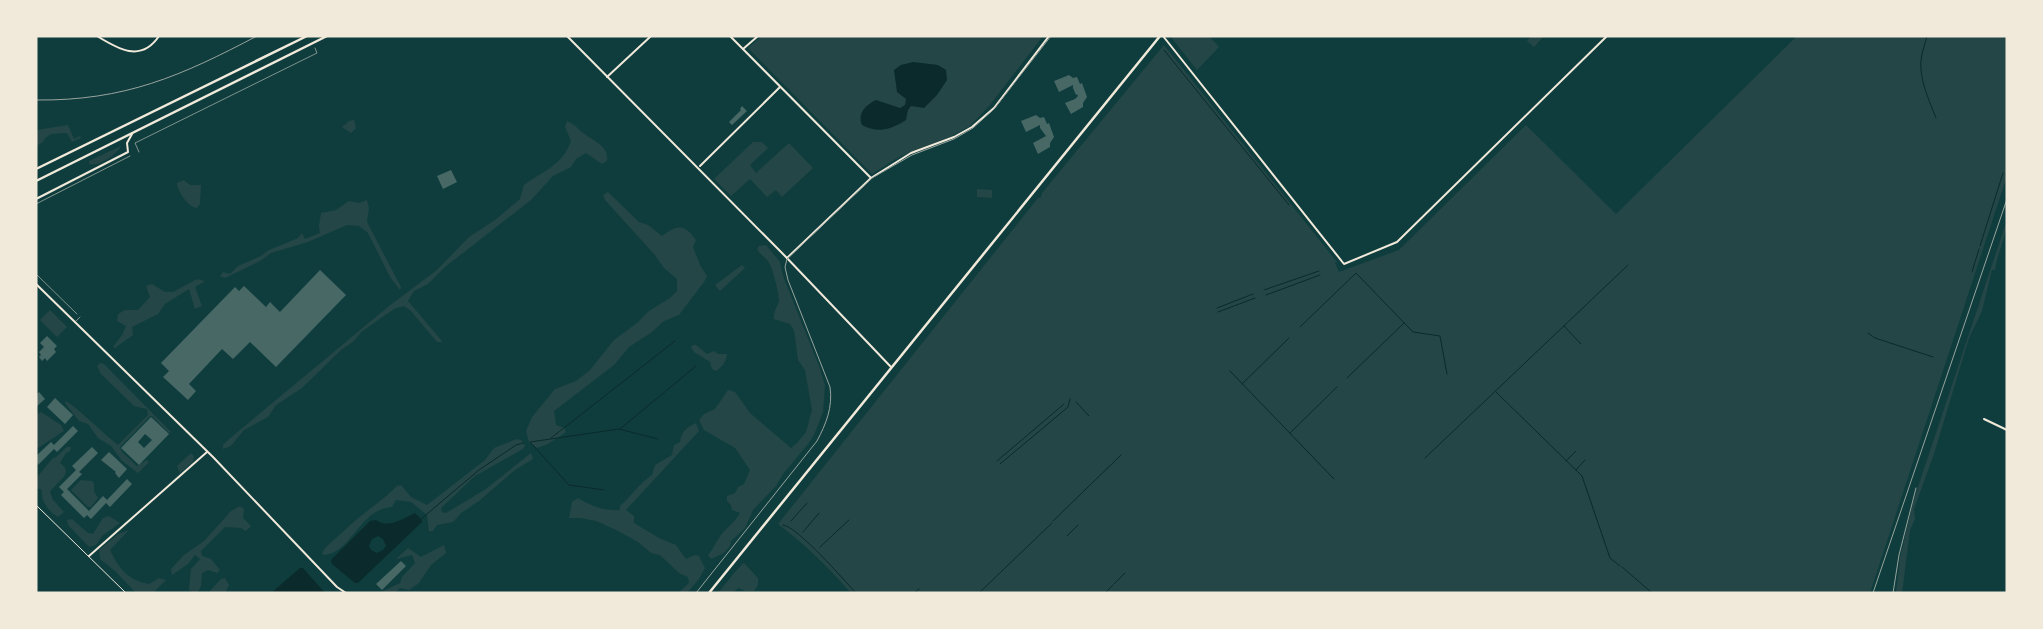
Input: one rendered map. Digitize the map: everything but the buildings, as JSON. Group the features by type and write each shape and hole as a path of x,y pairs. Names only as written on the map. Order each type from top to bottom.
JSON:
{"main road":[{"path":"36,169 307,36"},
{"path":"36,181 327,36"},
{"path":"709,593 1162,36"}],"street":[{"path":"97,36 118,49 131,52 147,48 159,36"},
{"path":"567,36 787,258 891,367"},
{"path":"607,77 651,36"},
{"path":"730,36 871,178"},
{"path":"743,49 758,36"},
{"path":"787,258 871,178 911,154 954,137 972,127 994,108 1049,36"},
{"path":"1162,36 1344,264 1390,247 1397,242 1607,36"},
{"path":"700,166 780,86"},
{"path":"36,199 128,152 127,143 135,132"},
{"path":"36,284 207,451 337,587 346,593"},
{"path":"1984,420 2007,430"},
{"path":"89,556 207,451"},
{"path":"36,505 126,593"}],"lane":[{"path":"75,322 80,317"}],"path":[{"path":"139,152 135,143 317,53 315,48"},
{"path":"36,204 130,156"},
{"path":"36,274 80,317"}],"shaded area":[{"path":"762,36 1043,36 990,105 970,126 952,136 899,157 872,174 748,48"},
{"path":"1209,36 1219,47 1197,70 1171,37"},
{"path":"1531,36 1543,37 1534,47 1527,41"},
{"path":"1797,36 2007,36 2007,176 1870,593 851,593 834,574 778,524 1038,198 1041,197 1042,193 1164,45 1337,262 1335,263 1339,272 1399,250 1526,125 1616,214"},
{"path":"913,62 938,65 946,70 947,80 937,95 924,108 911,106 906,120 895,126 879,130 862,125 861,117 863,110 876,100 900,108 905,105 906,99 897,92 894,70 901,65"},
{"path":"354,120 356,128 351,133 342,127 349,121"},
{"path":"567,121 604,148 607,161 602,164 586,153 576,159 571,167 553,176 531,200 445,267 428,284 414,291 408,301 441,342 437,342 411,311 404,306 394,309 361,332 354,341 341,350 302,388 276,405 268,417 244,430 231,446 223,449 223,445 228,440 389,306 437,270 469,237 495,220 520,199 524,185 552,167 563,156 571,141 565,127"},
{"path":"68,125 74,139 80,136 81,138 72,142 67,133 51,134 36,146 36,130"},
{"path":"753,142 762,142 768,148 750,165 756,173 789,143 813,168 782,197 776,190 767,197 750,179 731,196 714,179"},
{"path":"121,146 107,160 98,164 89,164 89,161"},
{"path":"184,180 190,185 201,185 200,204 197,208 187,202 179,190 177,183"},
{"path":"977,189 992,190 992,198 977,197"},
{"path":"608,192 639,222 648,225 662,236 676,228 684,228 692,234 696,240 693,247 707,276 679,315 664,321 652,332 629,347 614,365 554,411 556,425 564,428 566,432 548,444 537,448 529,442 526,431 532,417 555,389 576,381 590,370 614,340 677,291 677,279 664,268 654,254 605,200 603,195"},
{"path":"367,200 369,208 367,222 401,287 400,290 390,277 368,233 359,226 347,225 308,242 271,253 260,261 225,278 220,276 223,272 230,274 238,266 298,238 302,233 305,239 320,233 321,213 336,210 349,201 359,203"},
{"path":"2007,220 2004,238 1995,270 1992,270 1982,311 1969,338 1934,454 1914,509 1915,519 1910,530 1902,593 1896,593 1900,558 1913,502"},
{"path":"766,245 780,262 783,276 819,366 825,385 823,412 814,435 808,444 783,474 776,486 753,510 745,528 731,541 730,546 724,553 711,559 708,555 721,535 740,513 732,510 731,505 727,501 727,496 735,493 738,487 744,484 750,470 735,448 704,430 699,420 704,414 715,409 728,390 735,392 750,413 791,448 806,432 812,410 805,370 798,360 794,330 790,324 774,319 779,300 777,286 770,264 757,249 759,246"},
{"path":"742,265 745,268 720,291 715,285"},
{"path":"197,279 205,281 195,287 202,306 195,309 189,289 165,304 158,314 132,327 133,335 115,348 113,347 126,326 117,321 118,314 125,310 138,310 150,297 146,286 152,284 165,292 173,292"},
{"path":"50,310 67,327 57,337 40,320"},
{"path":"696,345 707,354 714,351 718,354 727,354 725,362 716,371 712,369 710,362 694,352 691,347"},
{"path":"100,363 104,364 171,432 169,433 150,416 120,447 122,452 137,466 147,460 149,462 138,473 122,461 111,446 98,438 88,424 79,421 65,403 66,401 73,406 118,445 148,415 147,409 134,406 101,374 97,366"},
{"path":"41,412 61,425 64,431 38,448 36,447 36,415"},
{"path":"696,423 699,431 626,510 634,516 634,523 659,538 676,545 686,559 695,555 699,556 705,568 699,579 687,593 678,593 689,583 688,577 679,573 660,555 651,553 638,542 596,521 569,518 572,502 578,498 598,507 620,510 620,506 652,475 655,465 672,455 674,445 680,442 685,430"},
{"path":"517,439 521,440 525,446 523,449 475,476 441,508 442,512 446,513 486,489 531,453 533,459 515,470 479,501 461,513 453,522 437,525 433,531 429,531 427,515 411,502 396,500 392,507 371,515 342,547 324,555 322,553 326,547 357,519 397,486 401,485 411,497 427,505 485,460 494,448"},
{"path":"67,447 71,447 70,451 66,453 60,463 66,470 65,474 50,492 53,500 64,512 58,517 46,505 42,498 42,490 36,488 36,476"},
{"path":"191,453 194,456 193,462 180,473 177,466"},
{"path":"81,480 92,481 94,484 94,491 98,498 91,507 88,507 71,490"},
{"path":"240,506 244,509 243,518 251,526 246,531 241,528 225,527 201,551 202,556 211,559 220,570 217,573 208,570 202,573 201,586 198,592 192,593 189,589 191,569 200,559 195,555 188,564 172,575 171,569 184,555 204,541 231,511"},
{"path":"415,513 422,522 358,583 355,583 332,564 331,560 370,521 376,520 386,524","holes":["378,536 383,539 386,546 383,550 377,553 371,550 369,546 372,539"]},
{"path":"109,516 120,523 102,536 96,545 89,547 68,525 67,520 72,519 88,533 93,534 103,518"},
{"path":"129,530 110,550 125,573 135,580 149,584 159,578 166,580 153,593 136,593 115,571 100,559 99,550 118,534"},
{"path":"444,545 446,553 431,565 419,583 409,590 400,588 395,593 379,593 400,583 402,577 415,563 412,555 396,559 408,548 421,557"},
{"path":"744,563 758,578 758,585 754,591 745,591 738,588 733,593 718,593 735,572"},
{"path":"300,568 303,568 325,593 271,593"},
{"path":"225,578 229,585 225,593 208,593 221,579"}],"waterway":[{"path":"1927,36 1921,67 1925,89 1936,118"},
{"path":"1164,50 1289,205"},
{"path":"1980,246 2003,173"},
{"path":"1972,272 1979,249"},
{"path":"1425,458 1628,265"},
{"path":"1264,290 1319,271"},
{"path":"1300,327 1356,273 1413,332 1440,336 1447,374"},
{"path":"1266,295 1320,275"},
{"path":"1217,308 1253,294"},
{"path":"1218,312 1255,298"},
{"path":"1347,378 1404,323"},
{"path":"1564,326 1581,344"},
{"path":"1868,333 1875,338 1933,357"},
{"path":"1242,384 1289,338"},
{"path":"551,438 675,341"},
{"path":"620,429 696,366"},
{"path":"1230,371 1334,479"},
{"path":"1290,433 1337,387"},
{"path":"1496,392 1582,476 1610,558 1620,566"},
{"path":"1000,464 1068,407 1070,399"},
{"path":"1076,402 1089,416"},
{"path":"997,461 1064,404"},
{"path":"604,490 569,485 530,442 619,429 658,439"},
{"path":"421,519 479,470 516,445 523,443"},
{"path":"1566,461 1576,451"},
{"path":"1053,521 1121,455"},
{"path":"1576,470 1585,460"},
{"path":"791,521 807,503"},
{"path":"803,532 819,513"},
{"path":"820,547 849,520"},
{"path":"979,593 1052,523"},
{"path":"783,525 799,534 856,593"},
{"path":"1067,536 1078,525"},
{"path":"1622,567 1652,593"},
{"path":"1114,584 1125,573"},
{"path":"1105,593 1113,585"},
{"path":"914,593 919,589"}],"tram line":[{"path":"696,593 817,441 828,415 830,387 788,280 785,267 787,259 872,178 912,155 954,139 973,128 994,109 1051,36"}],"railway":[{"path":"36,100 68,99 125,91 177,74 257,36"},
{"path":"1873,593 2007,199"},
{"path":"1893,593 1899,555 1916,488"}]}
